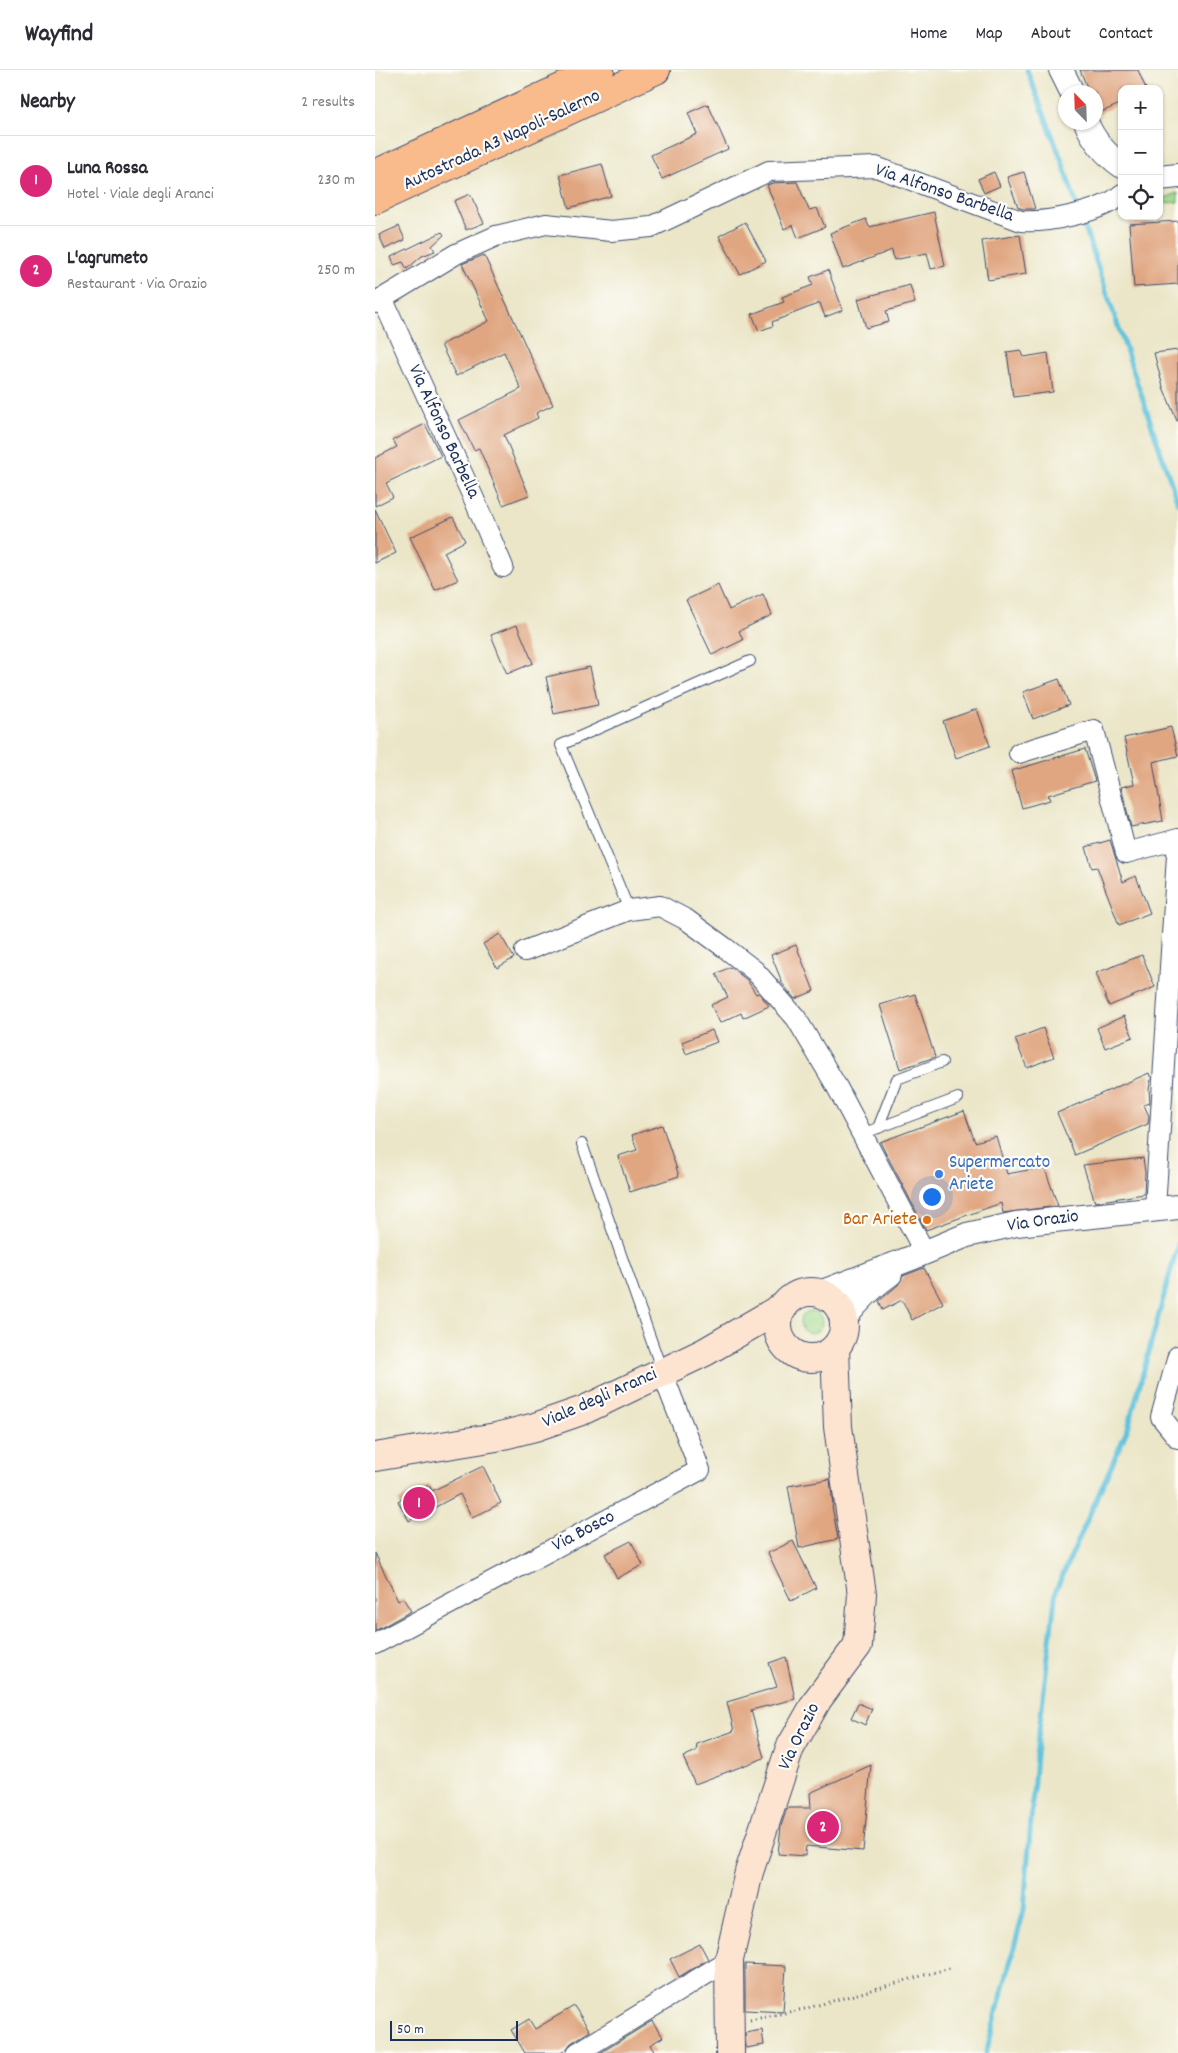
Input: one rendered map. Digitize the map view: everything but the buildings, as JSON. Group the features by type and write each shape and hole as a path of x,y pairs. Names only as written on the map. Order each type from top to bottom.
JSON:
{"highway":[{"name":"Autostrada A3 Napoli-Salerno","path":"375,174 600,70"},
{"name":"Autostrada A3 Napoli-Salerno","path":"375,200 656,70"}],"main road":[{"path":"810,1291 820,1292 836,1302 842,1310 844,1330 841,1340 835,1348 818,1357 759,1341 705,1352 784,1306 800,1294 810,1291"},
{"path":"784,1306 778,1326 780,1336 797,1351 828,1385 839,1427"},
{"path":"835,1348 839,1427"},
{"name":"Viale degli Aranci","path":"375,1457 497,1437 535,1427 584,1410 705,1352"},
{"name":"Via Orazio","path":"730,2053 729,1960 749,1872 790,1748 818,1699 858,1644 862,1594 839,1427"}],"street":[{"path":"1061,70 1068,85"},
{"path":"1089,130 1105,154 1118,163"},
{"name":"Via Alfonso Barbella","path":"503,567 474,499 379,301 456,254 496,236 546,224 611,231 651,227 769,171 875,167 1021,221 1036,222 1059,219 1113,200"},
{"path":"1163,178 1178,176"},
{"path":"1019,753 1094,730 1126,853 1178,839 1166,1208"},
{"path":"525,951 629,910 660,906 687,920 755,971 796,1018 837,1087 870,1131 919,1255"},
{"name":"Via Orazio","path":"919,1255 967,1235 1016,1224 1166,1208"},
{"path":"820,1292 919,1255"},
{"path":"844,1319 872,1286 919,1255"},
{"path":"1178,1356 1161,1417 1178,1438"},
{"name":"Via Bosco","path":"375,1644 701,1470 662,1372"},
{"path":"577,2053 729,1960"}],"lane":[{"path":"629,910 561,745 750,661"},
{"path":"870,1131 897,1079 942,1062"},
{"path":"870,1131 958,1098"},
{"path":"582,1144 662,1372"}],"path":[{"path":"730,2025 804,2009 950,1968"}],"green space":[{"path":"1178,193 1178,202 1163,204 1163,199"},
{"path":"811,1311 819,1314 822,1322 819,1330 811,1333 803,1330 800,1322 803,1314"}],"waterway":[{"path":"1027,70 1062,161 1078,209"},
{"path":"1081,217 1178,503"},
{"path":"986,2053 1024,1910 1036,1755 1056,1590 1128,1428 1178,1244"}],"place":[{"name":"Supermercato Ariete","path":"939,1174"},
{"name":"Bar Ariete","path":"927,1220"},
{"name":"Luna Rossa","path":"419,1503"},
{"name":"L'agrumeto","path":"823,1827"}]}
